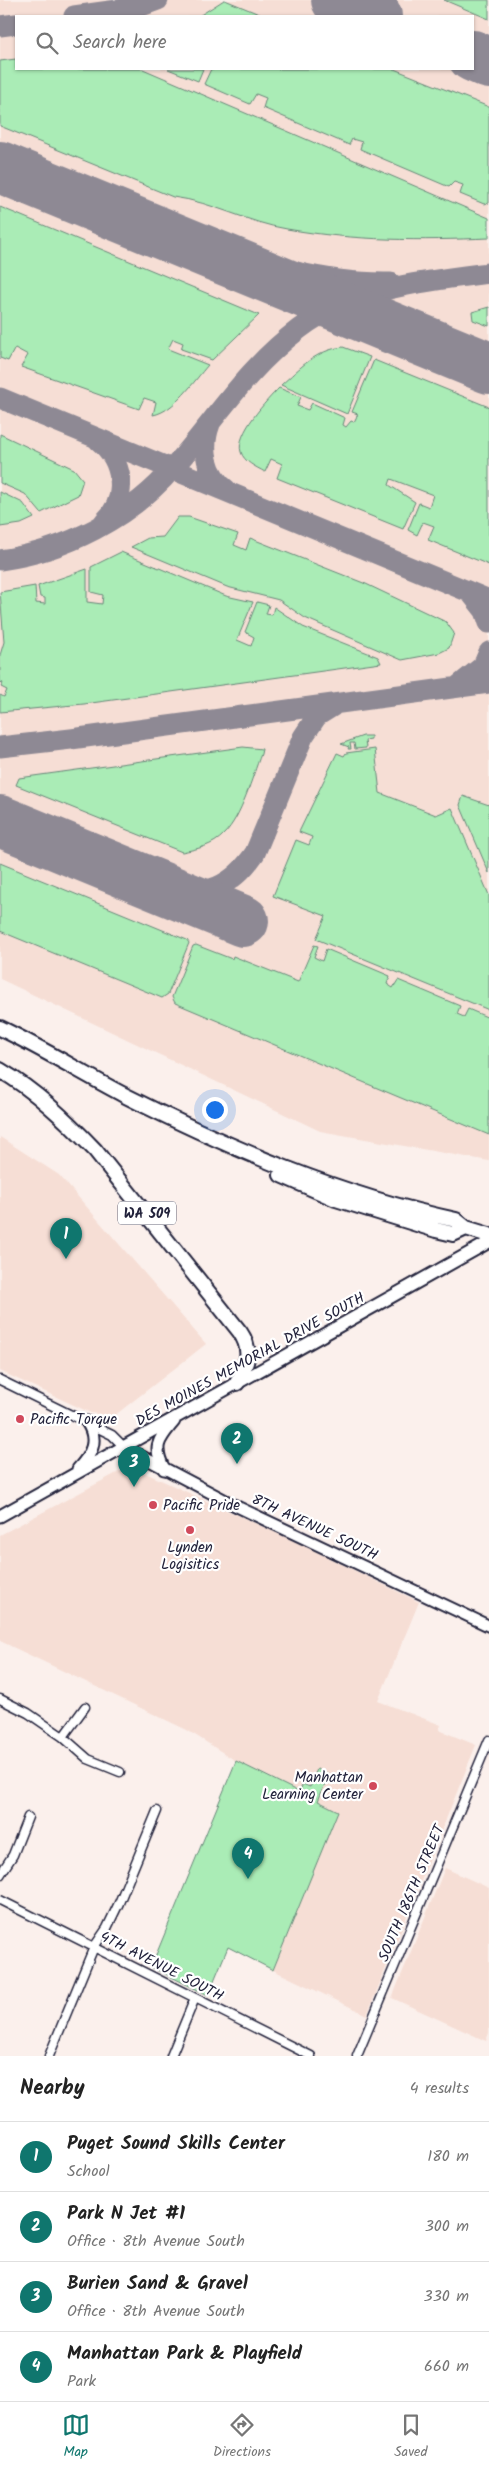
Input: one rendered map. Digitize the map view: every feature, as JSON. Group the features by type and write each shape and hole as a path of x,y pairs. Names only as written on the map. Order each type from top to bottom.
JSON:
{"highway":[{"path":"0,1028 121,1094 218,1139 331,1184 411,1210 456,1220 466,1228 489,1235"},
{"path":"0,1038 132,1109 336,1199 453,1234 466,1228"},
{"name":"WA 509","path":"0,1070 54,1110 95,1150 240,1332 248,1347 248,1358 237,1383"}],"main road":[{"name":"DES MOINES MEMORIAL DRIVE SOUTH","path":"0,1516 489,1242"},
{"path":"164,1469 158,1456 158,1444 178,1415"},
{"path":"70,1478 92,1452 94,1436 87,1422"}],"street":[{"name":"8TH AVENUE SOUTH","path":"0,1380 112,1434 124,1447 255,1516 489,1626"},
{"path":"0,1699 28,1713 62,1737 88,1759 120,1772"},
{"path":"62,1737 84,1707"},
{"name":"SOUTH 186TH STREET","path":"357,2056 486,1757 489,1740"},
{"path":"49,2056 94,1947 107,1928 119,1903 157,1811"},
{"path":"0,1875 13,1855 28,1817"},
{"name":"4TH AVENUE SOUTH","path":"0,1900 306,2055"},
{"path":"171,2056 195,1998"}],"shaded area":[{"path":"0,0 489,0 489,1161 320,1131 0,979"},
{"path":"0,1137 59,1175 206,1344 114,1416 91,1413 0,1371"},
{"path":"130,1466 294,1541 419,1602 378,1701 441,1725 439,1730 476,1745 367,2015 273,1970 337,1811 236,1761 187,1730 0,1641 0,1535"},
{"path":"445,1868 489,1888 489,2033 486,2041 392,1998"}],"green space":[{"path":"225,0 262,15 201,15"},
{"path":"444,0 489,0 489,19"},
{"path":"15,59 15,70 145,70 489,218 489,238 388,239 312,233 273,226 202,203 173,197 0,126 0,61"},
{"path":"170,70 203,70 198,81"},
{"path":"211,70 396,70 489,107 489,203 484,204 460,194 463,185 454,182 449,187 360,149 362,142 352,139 349,145 263,108 266,98 256,94 250,104 204,84"},
{"path":"0,207 259,315 212,360 181,349 183,343 173,339 168,349 208,365 176,402 169,408 153,415 156,402 144,398 139,409 21,367 28,355 15,348 8,361 0,358"},
{"path":"489,307 489,326 473,320 472,312"},
{"path":"343,347 370,357 347,414 281,385 302,366 317,356"},
{"path":"374,360 489,407 489,565 428,540 434,526 423,522 417,535 408,530 419,503 429,507 433,495 391,479 389,485 415,502 403,529 277,478 282,464 271,459 265,472 251,464 243,456 240,445 247,427 279,388 301,397 297,406 308,410 312,403 345,418 343,425 346,427 351,421 354,422 358,414 352,412"},
{"path":"0,434 74,469 83,480 78,495 41,513 25,494 0,483"},
{"path":"0,492 23,503 34,518 21,524 0,527"},
{"path":"178,517 189,517 238,534 234,545 246,550 250,538 366,584 446,622 454,633 449,648 439,653 402,660 305,618 279,600 227,587 131,547 148,538 163,537"},
{"path":"121,552 226,596 253,602 237,640 251,646 254,637 245,632 257,602 269,605 266,614 272,615 274,607 303,627 378,657 381,663 84,704 0,712 0,695 4,697 7,690 1,687 3,683 0,682 0,655 4,642 0,592 35,586 36,603 45,604 45,598 40,597 38,586 87,569 87,602 102,604 103,595 91,592 91,567"},
{"path":"363,736 371,736 371,739 365,740 366,748 355,749 354,743 350,743 351,749 348,749 349,747 341,744"},
{"path":"243,747 262,749 246,796 236,817 220,838 210,844 182,852 16,785 19,778"},
{"path":"375,749 380,793 436,815 452,808 489,895 489,1010 316,939 326,916 273,896 296,840 309,845 312,837 299,832 337,753 344,756 346,753"},
{"path":"463,796 489,805 489,873 460,805"},
{"path":"0,863 187,940 189,943 168,994 162,998 0,931"},
{"path":"196,945 232,959 233,956 298,982 314,945 318,946 314,957 322,961 326,949 390,976 387,984 393,988 398,980 460,1006 457,1014 464,1017 468,1009 489,1018 489,1135 175,1003 172,997 193,946"},
{"path":"236,1761 299,1792 303,1784 310,1787 317,1769 329,1774 318,1801 338,1811 273,1970 228,1947 208,1995 151,1967"}],"taxiway":[{"path":"81,15 139,7 158,0"},
{"path":"0,26 15,24"},
{"path":"150,229 238,257 299,273 330,279 391,283"},
{"path":"0,560 24,556 72,540 117,517 137,502 173,468 232,395 263,361 280,344 320,315 366,295 390,289 415,283 489,273"},
{"path":"0,398 489,600"},
{"path":"210,424 206,442 207,460 214,477 227,490"},
{"path":"98,440 107,448 113,458 118,468 120,479 118,502 104,522"},
{"path":"470,592 485,611 489,623"},
{"path":"457,687 483,666 489,652"},
{"path":"0,747 489,683"},
{"path":"167,889 194,892 217,887 228,881 246,865 255,853 303,737 317,716 333,706"}],"runway":[{"path":"337,0 374,15"},
{"path":"474,56 489,63"},
{"path":"0,167 489,368"},
{"path":"0,821 243,921"}],"place":[{"name":"Puget Sound Skills Center","path":"66,1259"},
{"name":"Pacific Torque","path":"20,1419"},
{"name":"Park N Jet #1","path":"237,1464"},
{"name":"Burien Sand & Gravel","path":"134,1487"},
{"name":"Pacific Pride","path":"153,1505"},
{"name":"Lynden Logisitics","path":"190,1530"},
{"name":"Manhattan Learning Center","path":"373,1786"},
{"name":"Manhattan Park & Playfield","path":"248,1879"}]}
